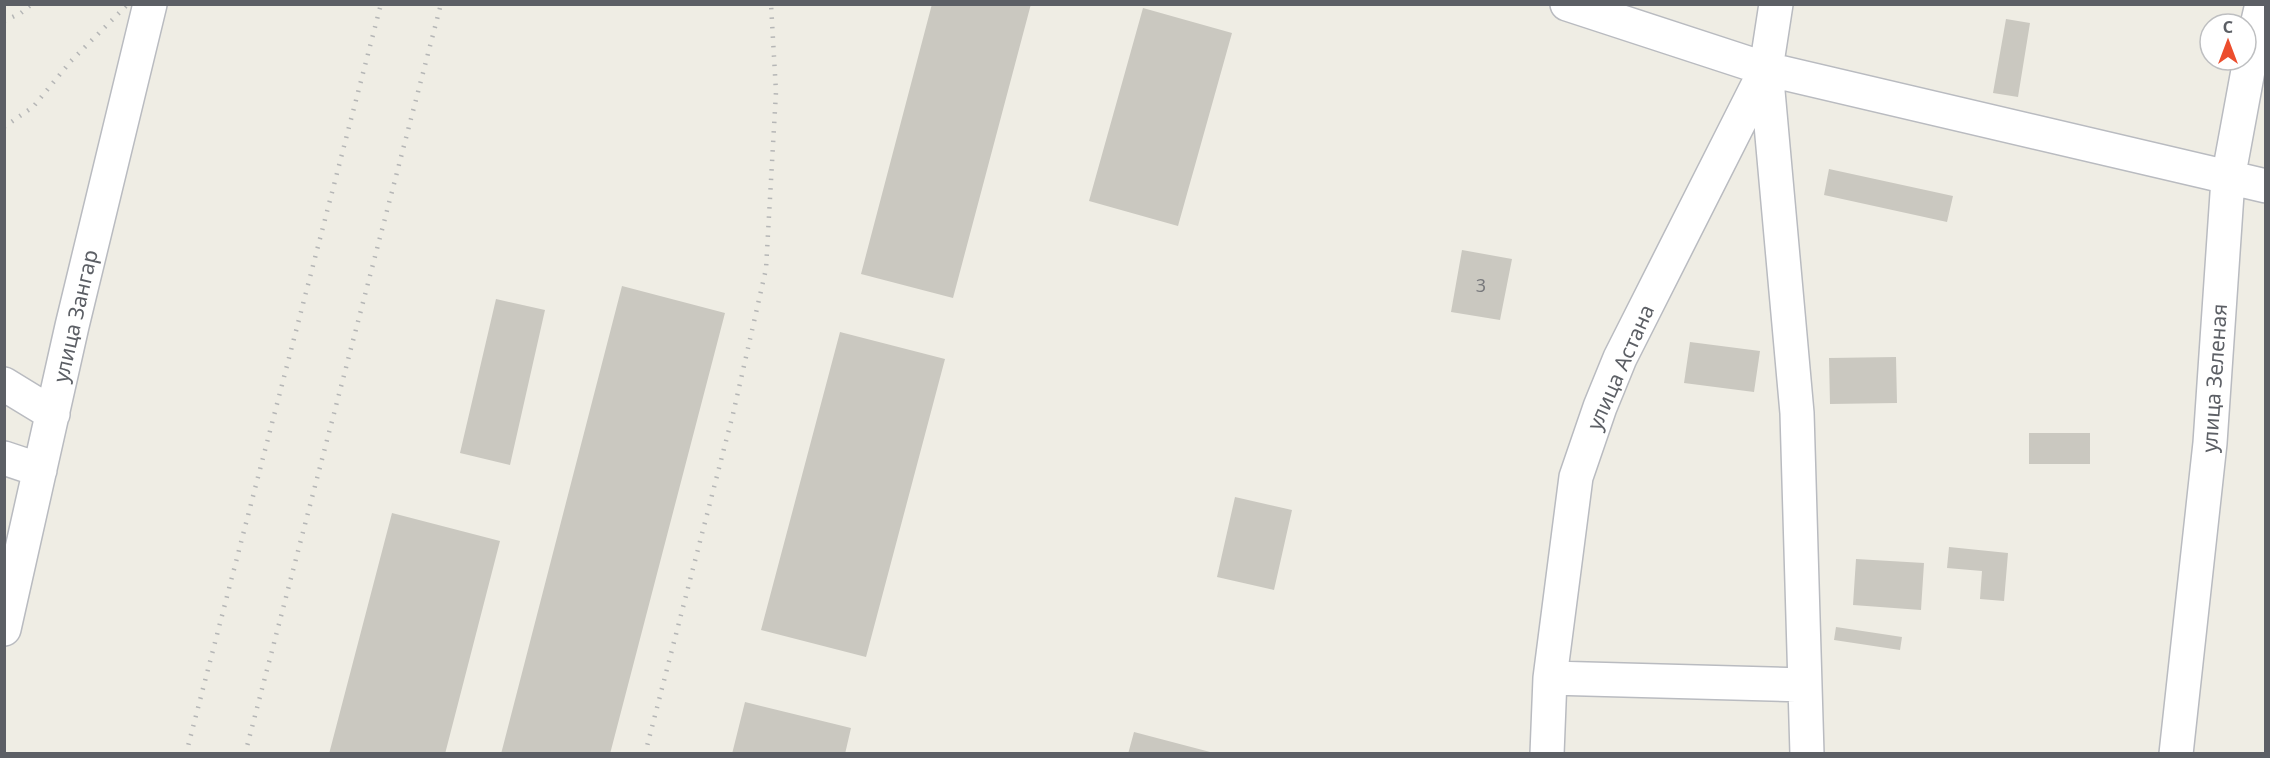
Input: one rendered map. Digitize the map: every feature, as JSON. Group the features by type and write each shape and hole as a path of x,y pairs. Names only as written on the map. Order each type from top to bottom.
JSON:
{"street":[{"name":"улица Зангар","path":"4,629 52,414 150,4"},
{"path":"1567,4 1766,69 2265,186"},
{"name":"улица Астана","path":"1547,753 1550,678 1576,477 1600,406 1620,358 1766,69 1776,4"},
{"name":"улица Зеленая","path":"2176,753 2210,443 2228,179 2262,4"},
{"path":"1766,69 1797,412 1807,753"},
{"path":"4,384 52,414"},
{"path":"4,458 40,470"},
{"path":"1550,678 1805,685"}],"building":[{"path":"932,4 1031,4 953,298 861,274"},
{"path":"1143,8 1232,33 1178,226 1089,201"},
{"path":"2006,19 2030,23 2018,97 1993,93"},
{"path":"1829,169 1953,196 1947,222 1824,195"},
{"path":"1462,250 1512,259 1500,320 1451,312"},
{"path":"622,286 725,313 610,754 501,754"},
{"path":"496,299 545,310 510,465 460,453"},
{"path":"840,332 945,359 866,657 761,630"},
{"path":"1690,342 1760,351 1754,392 1684,383"},
{"path":"1896,357 1897,403 1830,404 1829,358"},
{"path":"2029,433 2090,433 2090,464 2029,464"},
{"path":"1235,497 1292,510 1274,590 1217,577"},
{"path":"392,513 500,541 445,754 329,754"},
{"path":"1949,547 2008,553 2004,601 1980,599 1982,571 1947,568"},
{"path":"1856,559 1924,563 1921,610 1853,605"},
{"path":"1836,627 1902,637 1900,650 1834,640"},
{"path":"745,702 851,728 845,754 732,754"},
{"path":"1134,732 1214,753 1214,754 1128,754"}],"railway":[{"path":"4,21 21,13 32,4"},
{"path":"4,127 33,107 71,61 128,4"},
{"path":"186,754 381,4"},
{"path":"245,754 441,4"},
{"path":"645,754 733,414 766,269 776,92 771,4"}]}
